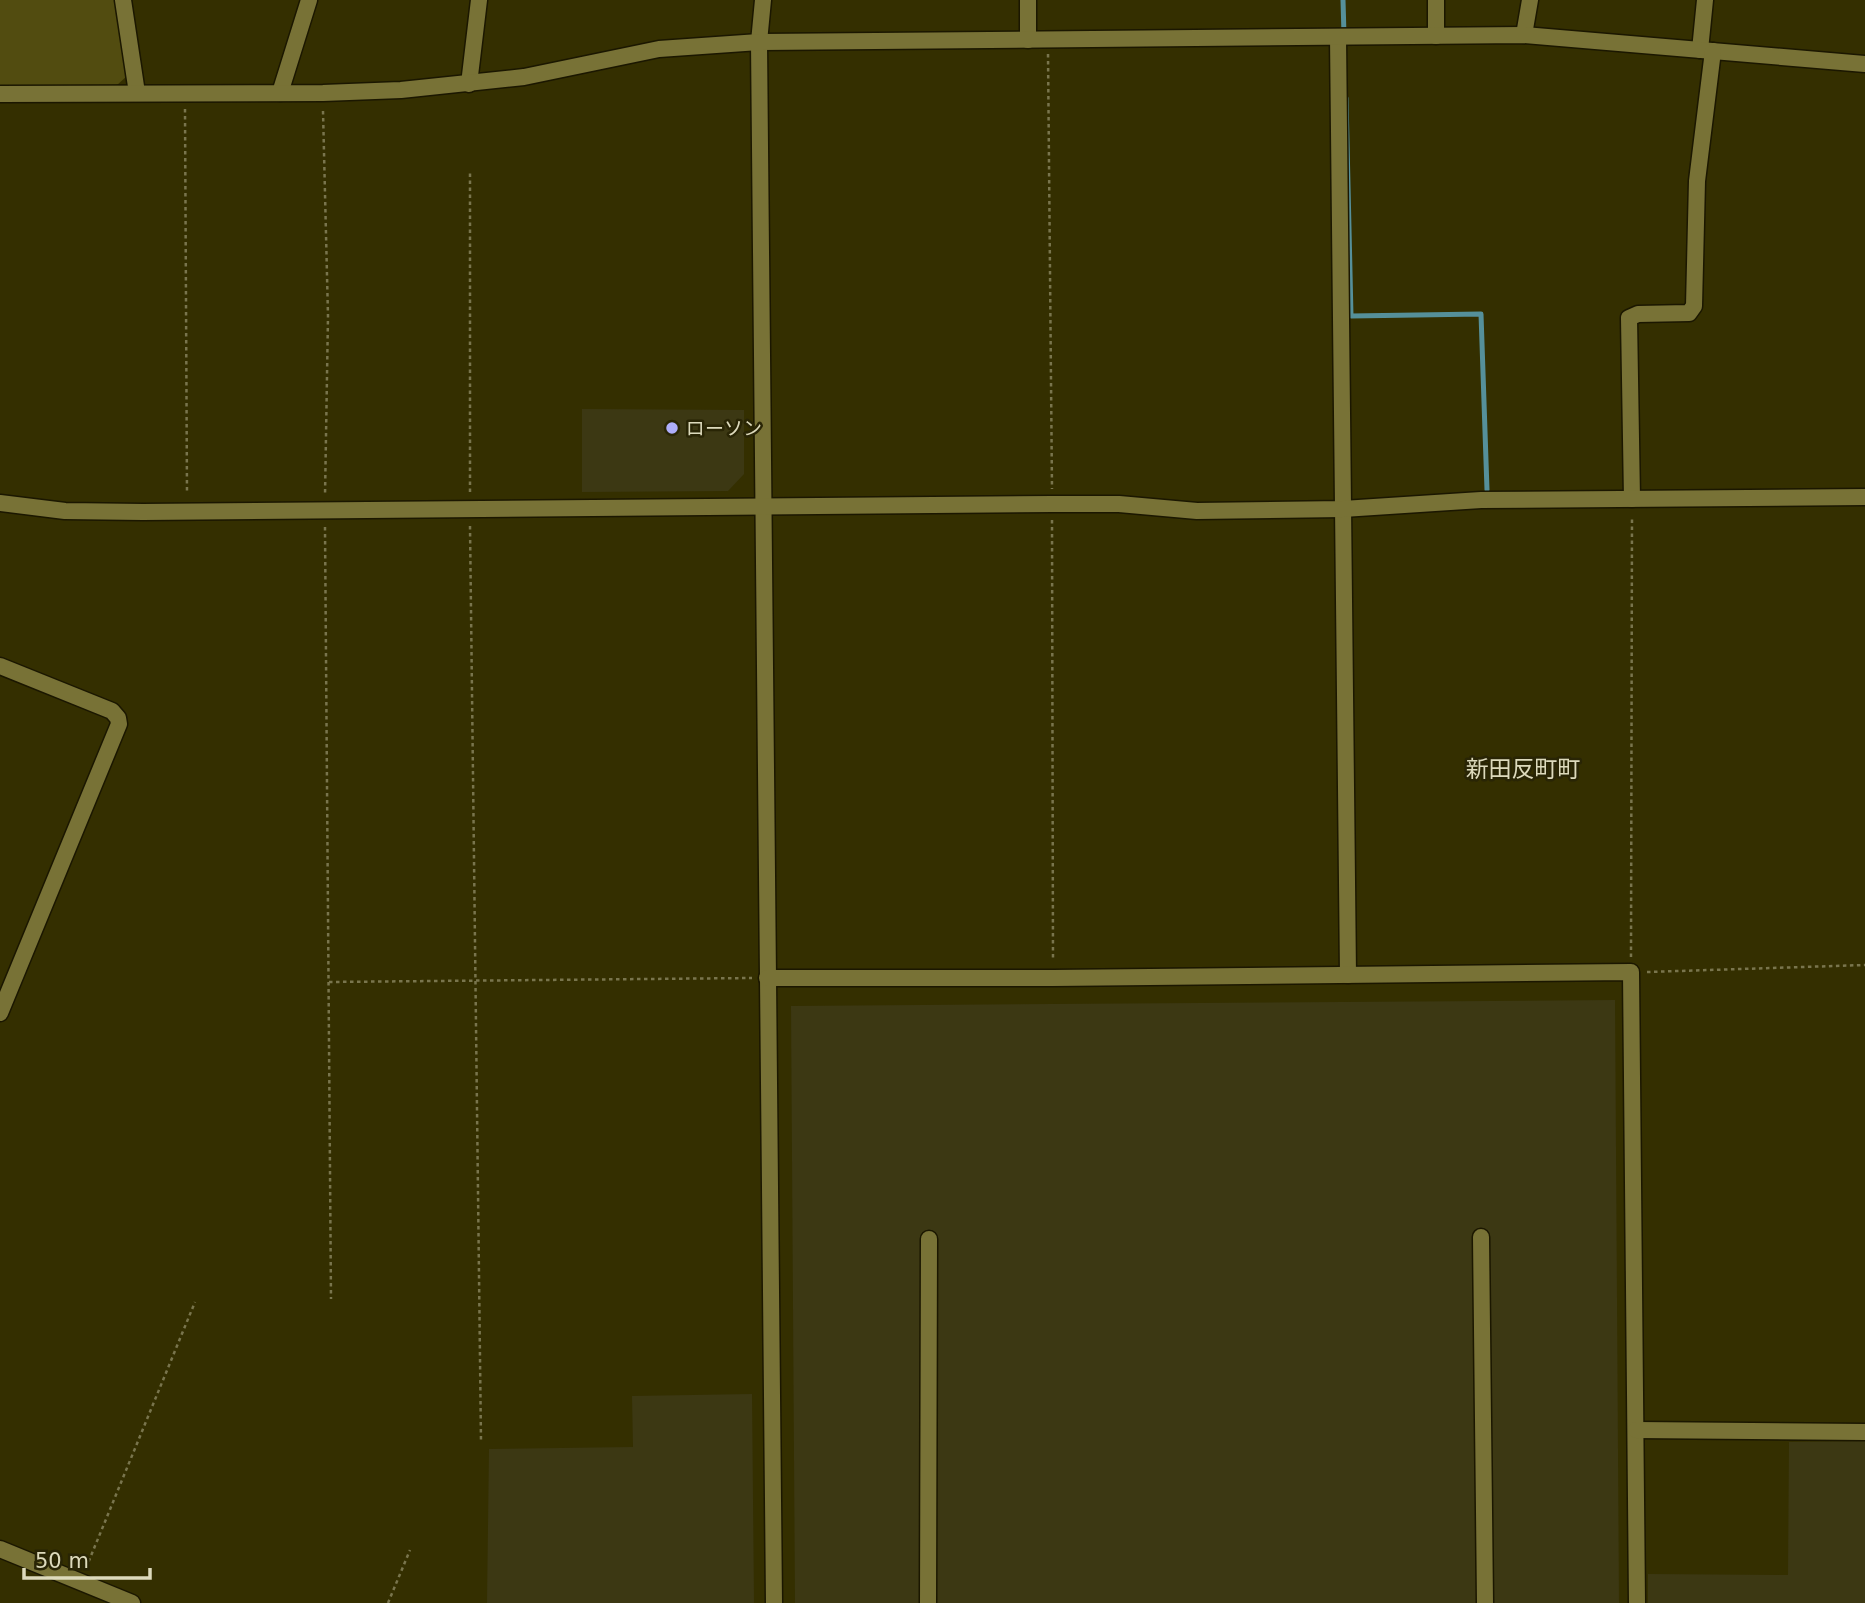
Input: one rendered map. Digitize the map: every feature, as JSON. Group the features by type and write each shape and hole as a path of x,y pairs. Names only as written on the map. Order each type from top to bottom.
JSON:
{"street":[{"path":"122,0 137,93"},
{"path":"280,93 309,0"},
{"path":"469,84 479,0"},
{"path":"763,0 759,42 774,1603"},
{"path":"1028,0 1028,40"},
{"path":"1436,0 1436,36"},
{"path":"1524,35 1530,0"},
{"path":"1632,499 1629,318 1638,314 1689,313 1694,306 1698,181 1707,51 1704,0"},
{"path":"0,94 323,93 469,84 524,77 659,49 759,42 1524,35 1865,64"},
{"path":"1338,37 1337,509 1348,975"},
{"path":"0,503 65,511 1052,503 1119,504 1197,511 1337,509 1481,500 1865,497"},
{"path":"0,666 112,711 119,724 0,1013"},
{"path":"767,978 1631,972 1637,1603"},
{"path":"1481,1237 1485,1603"},
{"path":"928,1603 929,1239"},
{"path":"1636,1430 1865,1432"},
{"path":"0,1549 132,1603"}],"path":[{"path":"1048,40 1053,978"},
{"path":"323,93 328,316 325,510 331,1299"},
{"path":"185,94 187,511"},
{"path":"470,170 470,509 481,1441"},
{"path":"1632,499 1631,972 1865,965"},
{"path":"329,982 767,978"},
{"path":"80,1582 195,1302"},
{"path":"388,1603 410,1550"}],"shaded area":[{"path":"0,0 115,0 127,76 117,85 0,86"},
{"path":"582,409 744,410 744,474 728,491 582,492"},
{"path":"1615,1000 1619,1603 795,1603 791,1006"},
{"path":"752,1394 754,1603 487,1603 489,1449 633,1447 632,1396"},
{"path":"1865,1441 1865,1603 1648,1603 1648,1574 1788,1575 1789,1442"}],"waterway":[{"path":"1343,0 1344,35"},
{"path":"1346,98 1351,316 1481,314 1487,490"}],"place":[{"name":"ローソン","path":"672,428"}],"district":[{"name":"新田反町町","path":"1523,769"}]}
